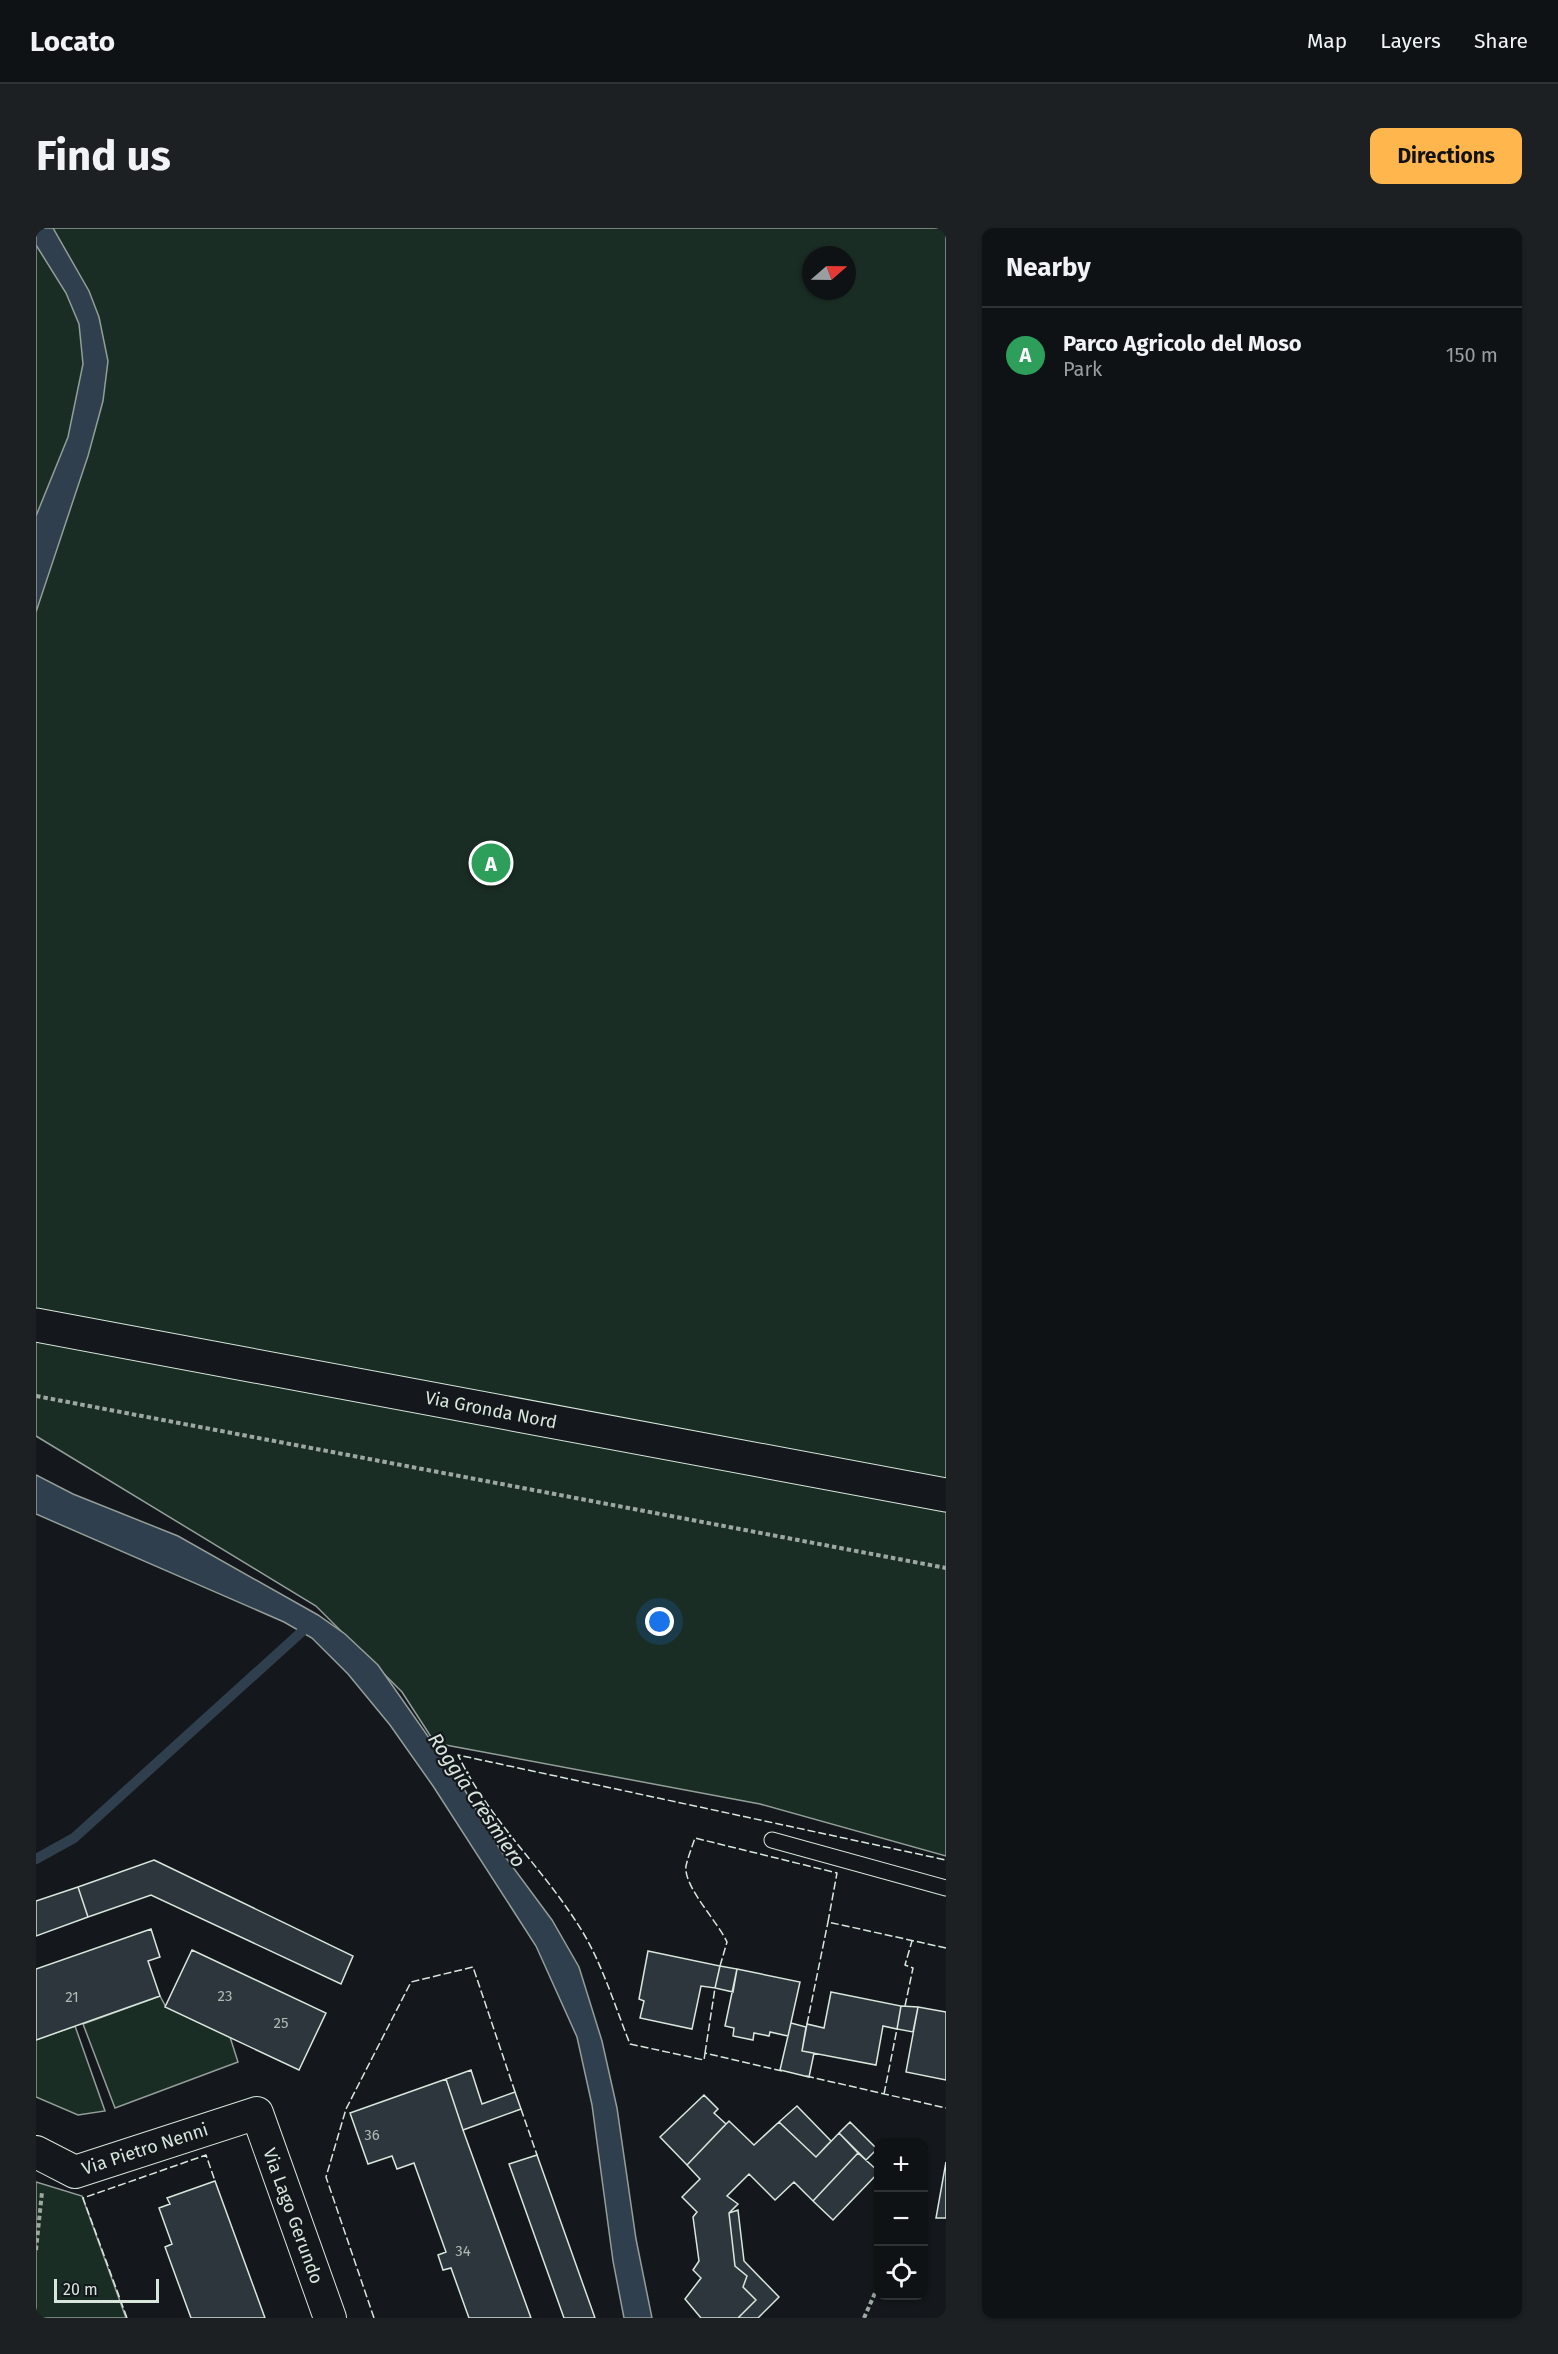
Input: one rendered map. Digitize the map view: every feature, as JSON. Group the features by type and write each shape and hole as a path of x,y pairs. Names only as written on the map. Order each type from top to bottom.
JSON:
{"main road":[{"name":"Via Gronda Nord","path":"36,1324 946,1495"}],"street":[{"name":"Via Pietro Nenni","path":"36,2152 75,2172 257,2113"},
{"name":"Via Lago Gerundo","path":"257,2113 330,2318"}],"lane":[{"path":"772,1840 946,1888"}],"path":[{"path":"36,1396 946,1568"},
{"path":"36,2250 43,2184"},
{"path":"864,2318 874,2295"}],"green space":[{"path":"36,228 946,228 946,1856 760,1804 435,1743 402,1692 316,1606 36,1436"},
{"path":"160,1996 166,2007 230,2037 238,2062 115,2108 83,2024"},
{"path":"75,2026 105,2111 78,2115 36,2097 36,2040"},
{"path":"36,2182 82,2196 126,2318 36,2318"}],"water":[{"path":"36,228 53,228 89,291 99,317 108,361 103,401 88,456 36,612 36,516 68,437 83,364 79,324 66,293 36,245"},
{"name":"Roggia Cresmiero","path":"36,1475 73,1494 178,1536 318,1615 345,1634 378,1665 460,1782 501,1851 552,1920 579,1967 602,2041 617,2108 636,2239 652,2318 624,2318 613,2261 592,2105 577,2037 536,1946 433,1786 390,1725 348,1674 312,1638 284,1622 36,1514"}],"building":[{"path":"154,1860 353,1956 341,1984 151,1895 88,1917 78,1887"},
{"path":"78,1887 88,1917 36,1936 36,1901"},
{"path":"151,1929 160,1957 148,1961 160,1996 36,2040 36,1969"},
{"path":"192,1950 326,2013 299,2070 165,2007"},
{"path":"648,1951 720,1966 715,1988 701,1986 692,2029 640,2018 644,2001 639,1999"},
{"path":"720,1966 737,1969 733,1992 715,1988"},
{"path":"737,1969 800,1982 788,2036 770,2032 769,2036 754,2033 753,2040 733,2036 734,2028 725,2026"},
{"path":"831,1992 901,2006 897,2029 883,2026 876,2065 802,2051 807,2024 824,2028"},
{"path":"901,2006 918,2007 913,2032 897,2029"},
{"path":"918,2007 946,2012 946,2080 906,2072"},
{"path":"791,2023 806,2027 802,2051 814,2053 809,2077 780,2070"},
{"path":"471,2070 482,2104 515,2092 521,2109 463,2130 446,2079"},
{"path":"446,2079 531,2318 469,2318 451,2268 443,2270 438,2255 446,2252 414,2163 397,2169 392,2156 368,2164 350,2113"},
{"path":"704,2095 718,2109 714,2113 726,2124 687,2165 660,2137"},
{"path":"797,2106 831,2141 816,2157 779,2122"},
{"path":"729,2121 754,2145 779,2122 816,2157 839,2133 858,2153 813,2201 794,2182 775,2200 749,2174 727,2196 738,2204 729,2213 735,2266 747,2276 743,2287 756,2300 738,2318 701,2318 685,2299 701,2278 693,2270 699,2261 693,2217 697,2212 682,2197 700,2179 687,2165"},
{"path":"850,2122 874,2146 874,2152 866,2160 839,2133"},
{"path":"858,2153 874,2167 874,2177 833,2220 813,2201"},
{"path":"537,2155 595,2318 564,2318 509,2164"},
{"path":"946,2162 946,2218 936,2218"},
{"path":"215,2181 265,2318 191,2318 165,2247 172,2244 159,2208 170,2204 167,2198"},
{"path":"738,2210 744,2261 779,2297 758,2318 738,2318 756,2300 743,2287 747,2276 735,2266 729,2213"}],"waterway":[{"path":"36,1859 74,1838 308,1626"}],"fence":[{"path":"782,2071 705,2053 704,2060 630,2044 586,1937 547,1881 484,1800 458,1755 946,1860"},
{"path":"720,1966 727,1942 695,1894 687,1874 686,1866 695,1838 837,1873 828,1922 946,1948"},
{"path":"807,2024 828,1922"},
{"path":"905,2006 913,1968 905,1965 912,1941"},
{"path":"374,2318 326,2177 346,2109 411,1982 473,1967 515,2092"},
{"path":"705,2053 715,1988"},
{"path":"884,2094 897,2029"},
{"path":"806,2076 946,2108"},
{"path":"521,2109 537,2155"},
{"path":"127,2318 83,2198 206,2155 215,2181"}],"place":[{"name":"Parco Agricolo del Moso","path":"491,863"}]}
